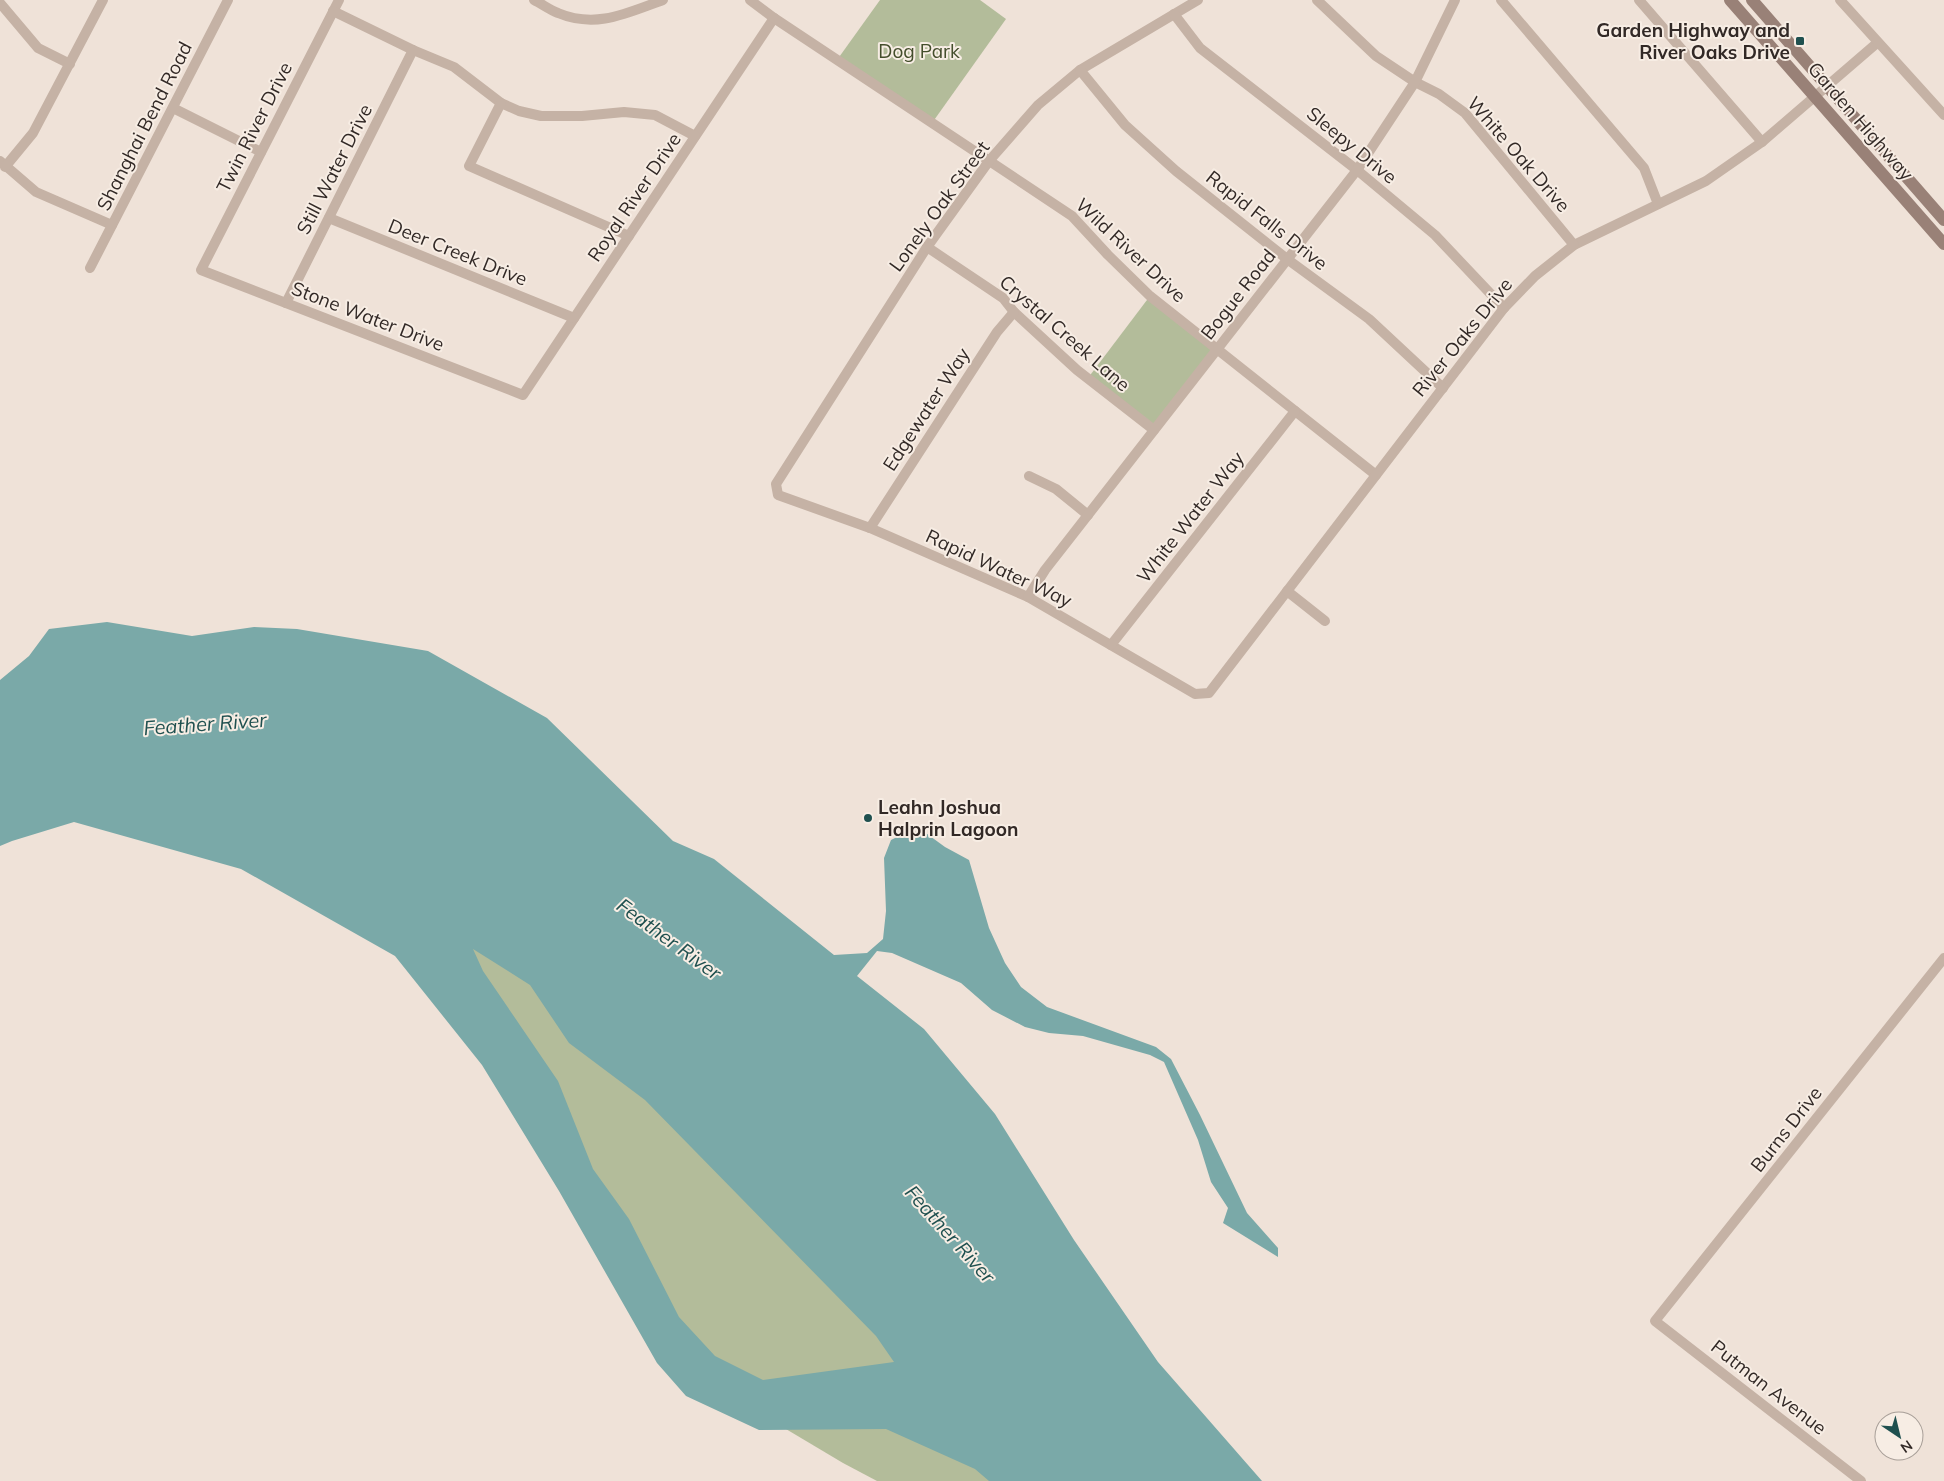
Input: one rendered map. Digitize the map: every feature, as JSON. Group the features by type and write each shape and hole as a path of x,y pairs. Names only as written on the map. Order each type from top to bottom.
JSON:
{"main road":[{"name":"Garden Highway","path":"1730,0 1944,244"},
{"name":"Garden Highway","path":"1752,0 1944,220"}],"street":[{"path":"102,0 33,133 2,164 36,192 112,225"},
{"name":"Shanghai Bend Road","path":"90,268 228,0"},
{"name":"Twin River Drive","path":"201,270 339,0"},
{"path":"534,0 558,13 586,20 616,18 663,0"},
{"name":"Wild River Drive","path":"750,0 774,18 1072,216 1150,296 1376,475"},
{"name":"Lonely Oak Street","path":"778,495 776,484 927,247 990,161 1038,105 1080,70 1198,0"},
{"name":"White Oak Drive","path":"1317,0 1376,56 1415,82 1439,94 1465,113 1574,244"},
{"name":"Bogue Road","path":"1028,597 1045,570 1357,170 1415,82 1455,0"},
{"path":"1501,0 1644,168 1658,204"},
{"path":"1639,0 1762,142"},
{"path":"1840,0 1944,115"},
{"path":"0,3 38,48 70,64"},
{"path":"333,11 413,50 454,67 501,103 519,111 541,116 582,116 624,112 655,115 695,136"},
{"name":"Sleepy Drive","path":"1174,14 1200,48 1357,170 1435,236 1504,308"},
{"name":"Royal River Drive","path":"523,395 774,18"},
{"name":"River Oaks Drive","path":"1194,694 1209,693 1504,308 1535,276 1574,244 1706,181 1762,142 1877,43"},
{"name":"Still Water Drive","path":"286,303 413,50"},
{"name":"Rapid Falls Drive","path":"1080,70 1124,126 1176,171 1287,259 1368,319 1443,388"},
{"path":"501,103 469,166 629,236"},
{"path":"172,108 261,152"},
{"name":"Deer Creek Drive","path":"329,218 574,318"},
{"name":"Crystal Creek Lane","path":"927,247 1003,298 1014,312 1077,370 1154,430"},
{"name":"Stone Water Drive","path":"201,270 523,395"},
{"name":"Edgewater Way","path":"870,528 997,332 1014,312"},
{"name":"White Water Way","path":"1112,645 1295,411"},
{"path":"1029,476 1056,489 1088,515"},
{"name":"Rapid Water Way","path":"778,495 870,528 1028,597 1194,694"},
{"path":"1287,591 1324,621"},
{"name":"Burns Drive","path":"1655,1321 1944,958"},
{"name":"Putman Avenue","path":"1655,1321 1861,1481"}],"green space":[{"name":"Dog Park","path":"880,0 980,0 1006,19 932,123 837,60"},
{"path":"1150,296 1217,350 1154,430 1088,378"},
{"path":"440,931 567,990 1016,1481 877,1481 734,1398 711,1382"}],"water":[{"name":"Feather River","path":"107,622 192,636 254,627 297,629 428,651 547,718 673,841 714,859 834,955 867,953 883,939 886,911 884,858 891,840 905,833 923,831 945,847 969,860 989,928 1005,963 1021,987 1047,1007 1156,1047 1171,1059 1247,1213 1278,1248 1278,1257 1223,1223 1228,1208 1211,1182 1198,1140 1164,1062 1150,1055 1083,1036 1049,1033 1025,1027 992,1010 961,983 892,953 877,951 857,976 924,1029 995,1114 1074,1240 1158,1362 1262,1481 989,1481 975,1469 886,1429 759,1430 686,1396 657,1363 559,1191 482,1065 395,956 241,869 74,822 0,846 0,680 29,656 49,629","holes":["473,949 530,985 569,1043 645,1100 876,1336 894,1362 763,1380 715,1356 679,1317 629,1219 593,1169 558,1081 483,971"]}],"place":[{"name":"Garden Highway and River Oaks Drive","path":"1800,41"},
{"name":"Leahn Joshua Halprin Lagoon","path":"868,818"}]}
